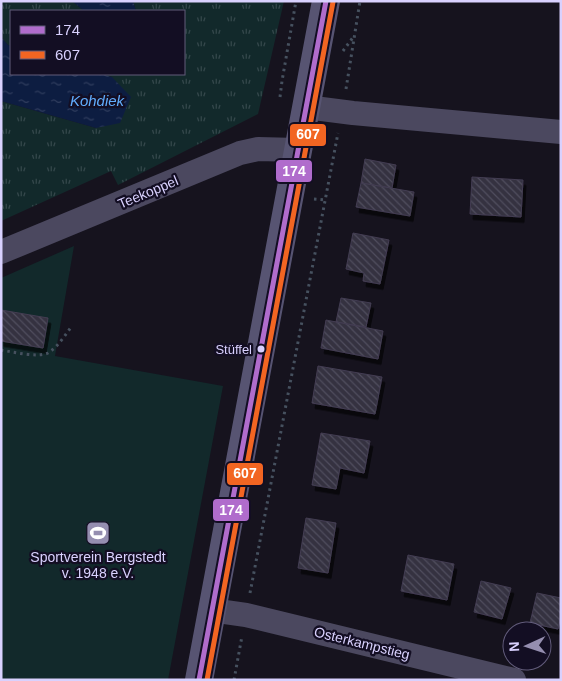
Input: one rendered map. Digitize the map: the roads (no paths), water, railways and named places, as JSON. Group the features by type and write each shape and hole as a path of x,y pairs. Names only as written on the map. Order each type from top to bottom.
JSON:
{"main road":[{"path":"198,680 326,1"}],"street":[{"path":"306,107 561,132"},
{"name":"Teekoppel","path":"1,252 240,153 258,149 298,150"},
{"name":"Osterkampstieg","path":"211,610 246,615 514,680"}],"water":[{"path":"72,1 133,1 136,10 83,10"},
{"name":"Kohdiek","path":"1,37 10,46 10,75 105,75 112,77 131,97 120,123 96,128 1,101"}],"place":[{"name":"Stüffel","path":"261,349"},
{"name":"Sportverein Bergstedt v. 1948 e.V.","path":"98,533"}]}
